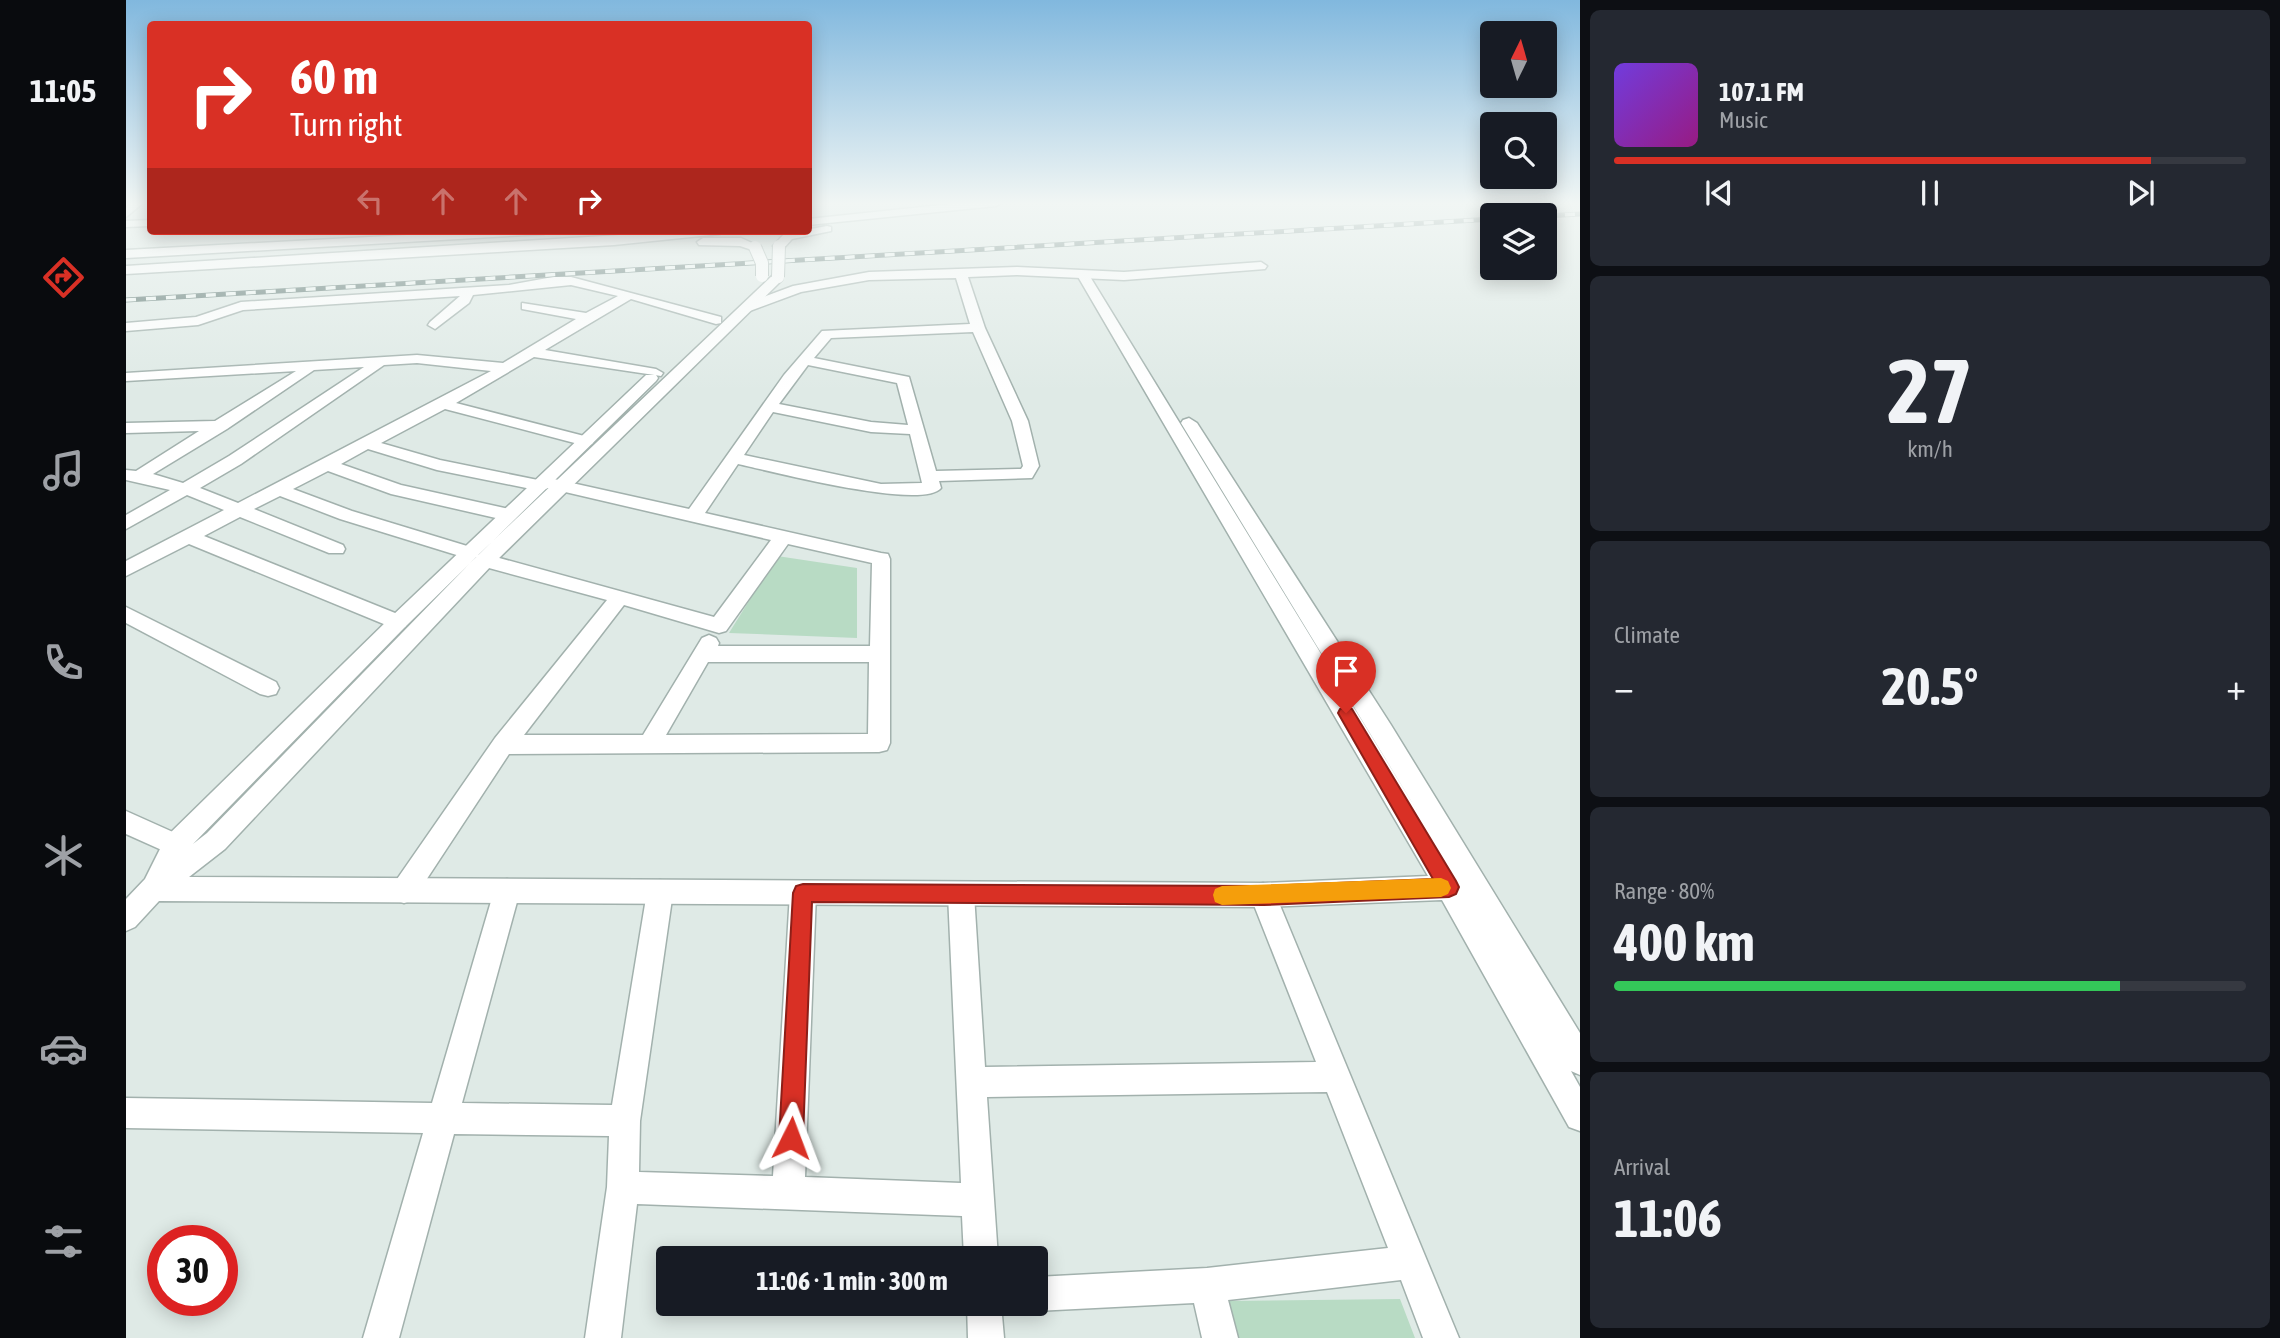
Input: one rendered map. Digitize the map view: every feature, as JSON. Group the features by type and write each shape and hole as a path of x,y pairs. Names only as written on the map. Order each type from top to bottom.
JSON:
{"street":[{"path":"126,270 205,265"},
{"path":"763,265 769,276"},
{"path":"126,918 153,889 216,841 478,556 550,485 747,308 769,276 773,265"},
{"path":"747,308 798,289 869,276 1017,271 1124,276 1261,266"},
{"path":"929,476 1026,474 1031,466 1020,421 978,328 961,274"},
{"path":"1089,275 1449,887 1580,1116"},
{"path":"1089,275 1383,732 1580,1059"},
{"path":"153,889 175,845 398,622 478,556 509,515 550,485 586,441 656,373 769,276"},
{"path":"126,327 198,321 241,306 509,289 553,281 571,281 630,295 716,320"},
{"path":"435,325 464,300 468,292"},
{"path":"126,569 443,404 588,317 630,295"},
{"path":"527,306 588,317"},
{"path":"693,517 769,407 828,334 978,328"},
{"path":"533,352 656,373"},
{"path":"126,377 432,359 506,368"},
{"path":"734,458 881,489 932,488 904,380 805,360"},
{"path":"126,523 187,489 380,362"},
{"path":"133,476 221,426 310,366"},
{"path":"443,404 586,441"},
{"path":"769,407 870,427 917,430"},
{"path":"126,428 221,426"},
{"path":"368,444 437,465 550,485 881,559 879,743 503,746"},
{"path":"328,465 397,490 509,515"},
{"path":"133,476 187,489 336,549"},
{"path":"280,490 346,515 478,556 719,626"},
{"path":"189,537 398,622"},
{"path":"649,744 719,626 783,537"},
{"path":"404,891 503,746 620,597"},
{"path":"126,614 268,688"},
{"path":"703,654 880,654"},
{"path":"126,822 175,845"},
{"path":"153,889 1264,895 1449,887"},
{"path":"381,1338 507,891"},
{"path":"603,1338 623,1187 625,1121 660,892"},
{"path":"788,1192 803,893"},
{"path":"961,894 980,1246"},
{"path":"1264,895 1441,1338"},
{"path":"971,1082 1335,1077"},
{"path":"126,1113 625,1121"},
{"path":"623,1187 978,1200"},
{"path":"1048,1293 1207,1285 1410,1262"},
{"path":"1207,1285 1220,1338"},
{"path":"985,1316 986,1338"}],"green space":[{"path":"777,556 857,568 857,638 729,633"},
{"path":"1400,1299 1415,1338 1234,1338 1224,1301"}],"railway":[{"path":"126,300 709,265"}],"slow traffic":[{"path":"1222,895 1441,888"}],"route":[{"path":"791,1138 803,893 1264,895 1449,887 1346,713"}]}
